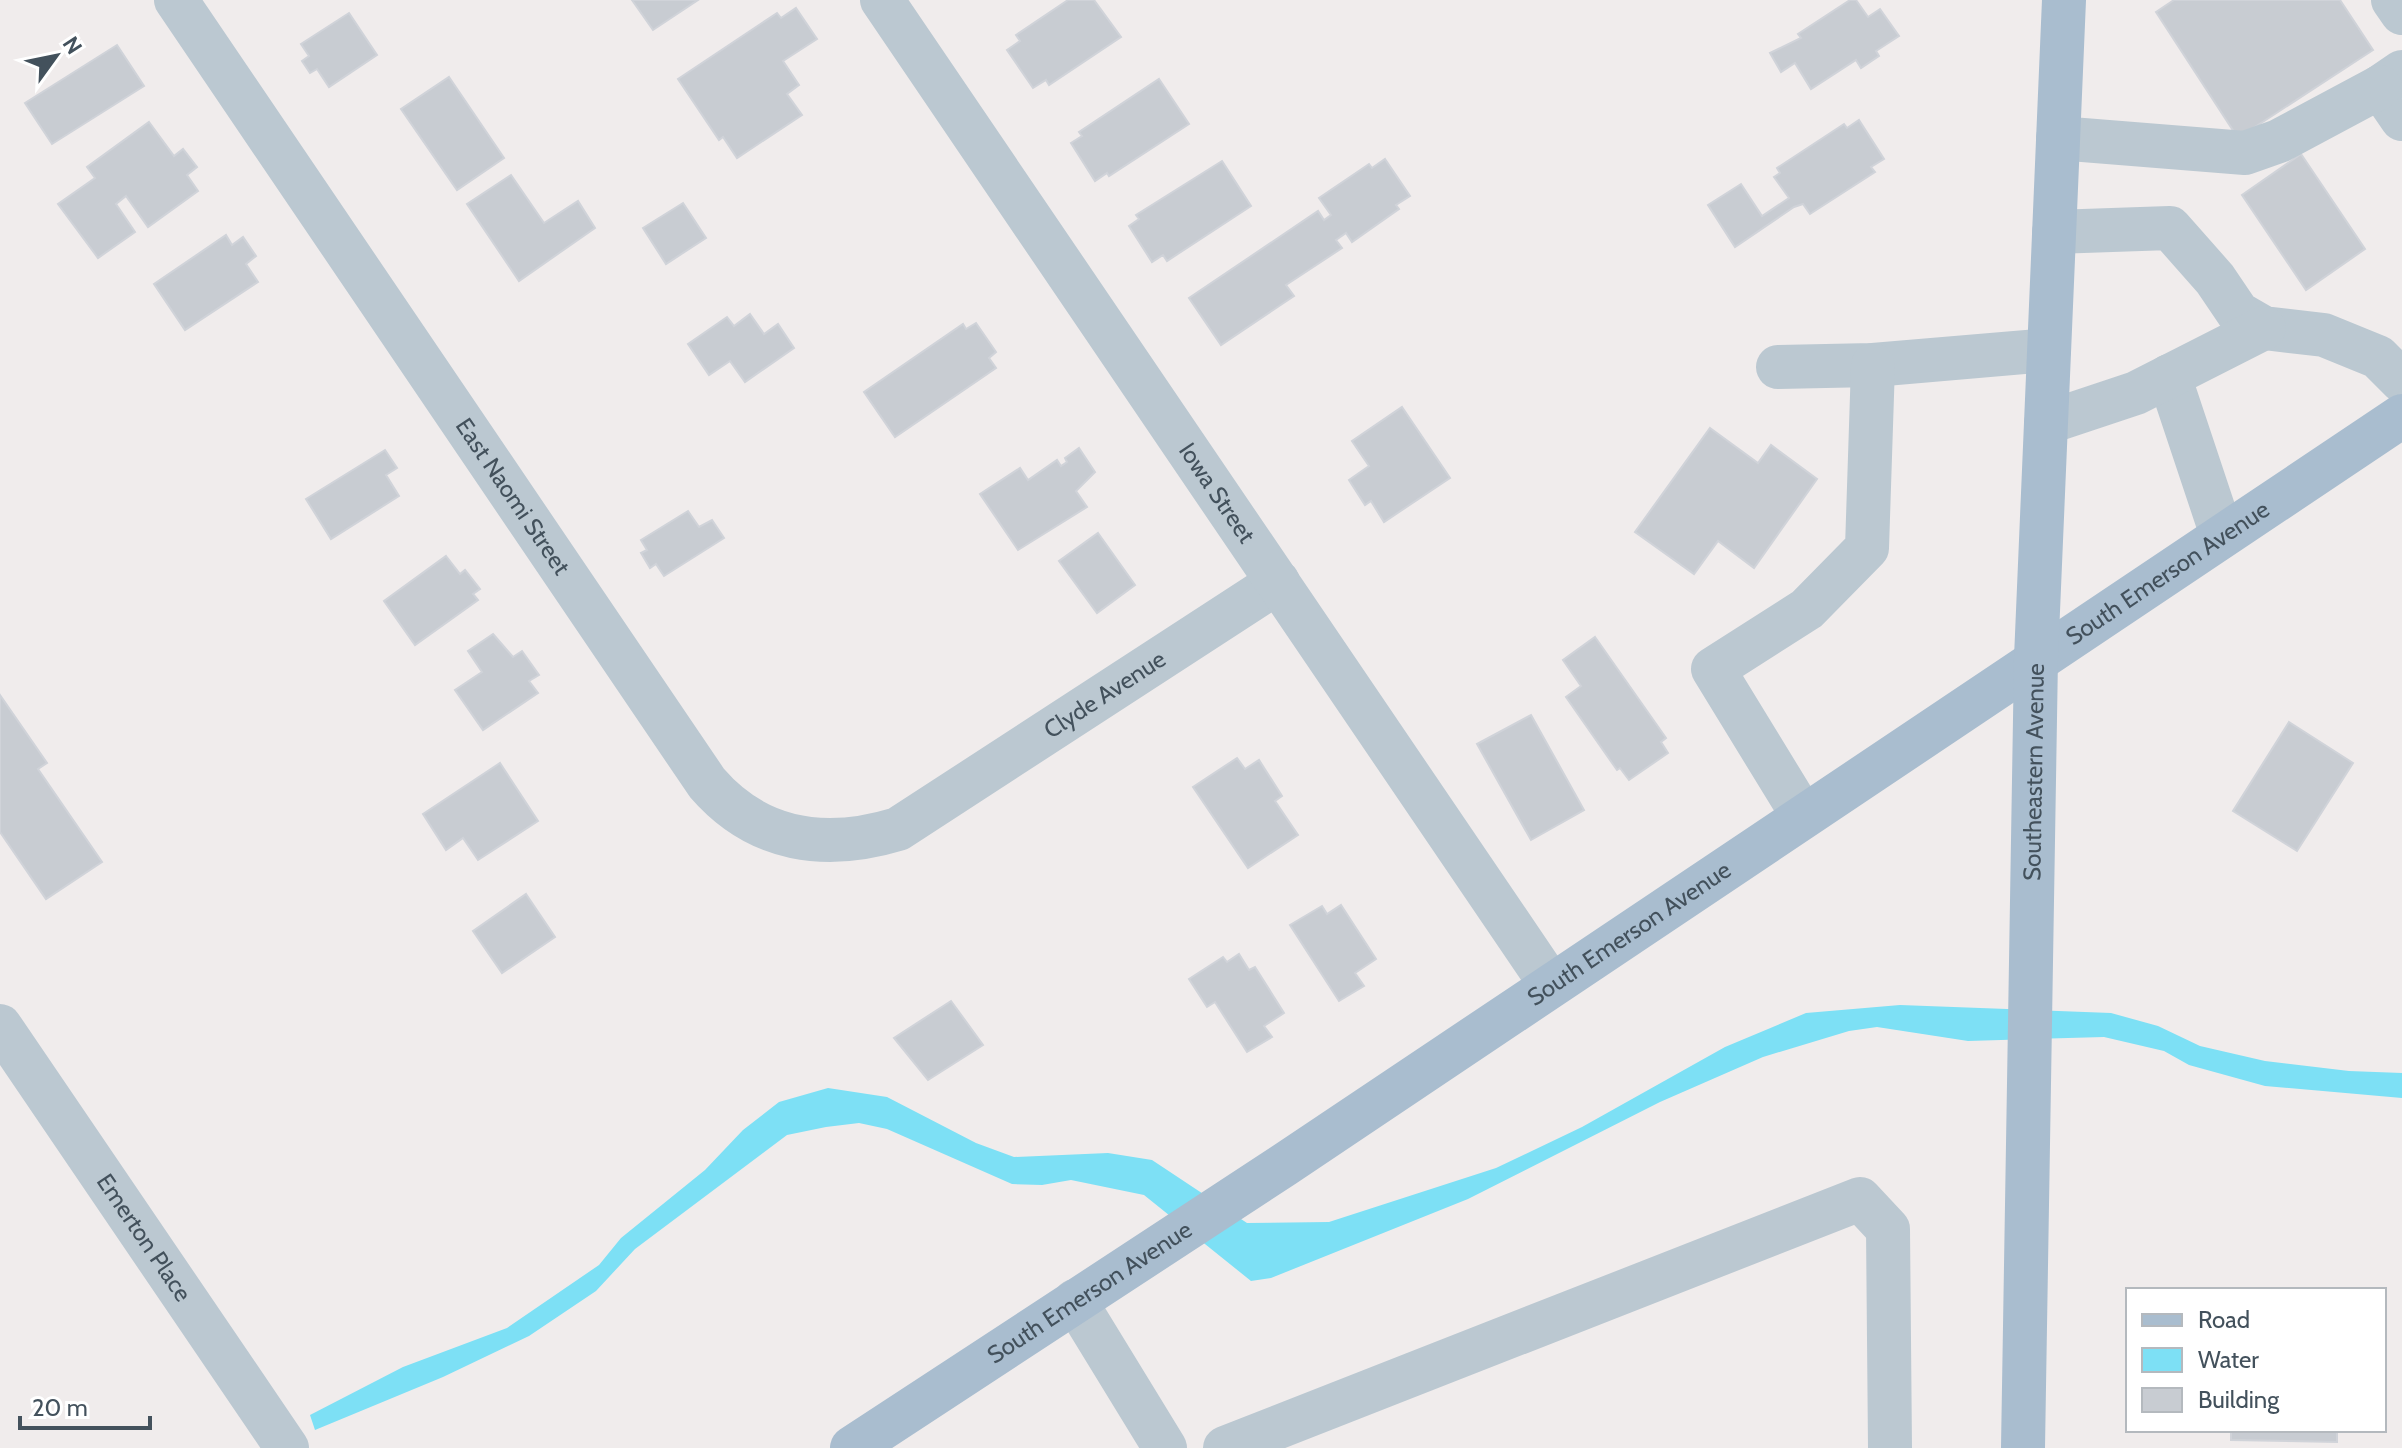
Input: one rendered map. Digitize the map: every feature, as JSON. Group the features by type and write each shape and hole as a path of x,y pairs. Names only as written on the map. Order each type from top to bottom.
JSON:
{"main road":[{"name":"Southeastern Avenue","path":"2023,1448 2036,658 2064,0"},
{"name":"South Emerson Avenue","path":"852,1448 1284,1165 2036,658 2402,416"}],"street":[{"name":"East Naomi Street","path":"176,0 721,799 755,823 776,831 836,842 855,841 898,829 934,809"},
{"name":"Iowa Street","path":"882,0 1551,985"},
{"path":"2393,0 2402,13"},
{"path":"2058,138 2245,153 2395,93"},
{"path":"2054,232 2170,228 2215,279 2238,313 2264,328 2324,335 2378,357 2402,381"},
{"path":"2046,423 2136,393 2264,328"},
{"path":"1778,367 1873,365 2049,350"},
{"path":"1803,816 1713,669 1807,609 1867,548 1873,365"},
{"path":"2169,376 2222,535"},
{"name":"Clyde Avenue","path":"934,809 1278,582"},
{"name":"Emerton Place","path":"0,1026 287,1448"},
{"path":"1225,1448 1860,1199 1888,1229 1890,1448"},
{"path":"1075,1301 1165,1448"}],"water":[{"path":"1900,1005 2111,1013 2158,1026 2200,1046 2265,1061 2349,1071 2402,1073 2402,1098 2265,1086 2189,1065 2164,1051 2104,1037 1968,1041 1877,1027 1849,1031 1763,1057 1660,1102 1468,1199 1271,1278 1251,1281 1144,1195 1071,1180 1042,1185 1012,1184 887,1129 859,1123 826,1127 787,1135 635,1249 596,1291 529,1336 443,1377 315,1430 310,1415 403,1367 507,1328 599,1265 621,1238 705,1170 743,1130 779,1102 828,1088 887,1097 976,1143 1014,1157 1108,1153 1152,1160 1247,1223 1329,1222 1496,1168 1582,1127 1725,1047 1806,1013"}],"building":[{"path":"632,0 698,0 653,30"},
{"path":"1068,0 1094,0 1121,37 1049,85 1046,80 1033,88 1007,50 1020,41 1016,35"},
{"path":"1850,0 1856,0 1868,17 1880,9 1899,36 1876,51 1879,56 1861,68 1856,60 1811,89 1795,63 1781,72 1770,53 1801,38 1798,34"},
{"path":"2174,0 2340,0 2373,50 2238,138 2156,12"},
{"path":"796,8 817,39 783,61 799,85 787,94 802,115 737,158 723,137 719,140 678,79 777,13 781,18"},
{"path":"349,13 377,55 329,87 317,69 310,73 302,61 309,56 301,44"},
{"path":"117,45 144,86 52,144 25,103"},
{"path":"449,77 504,158 457,190 401,109"},
{"path":"1159,79 1189,124 1109,176 1107,173 1095,181 1071,143 1082,136 1079,132"},
{"path":"1859,120 1884,159 1871,167 1875,172 1810,214 1803,204 1794,207 1735,247 1708,205 1741,184 1762,216 1789,198 1774,177 1780,173 1777,168 1844,124 1847,128"},
{"path":"149,122 174,156 183,149 197,167 187,175 198,191 148,227 126,196 116,204 135,232 98,258 58,204 95,178 87,167"},
{"path":"2301,154 2365,249 2306,290 2242,195"},
{"path":"1385,159 1410,196 1396,205 1399,209 1352,242 1346,233 1336,240 1342,248 1286,285 1294,296 1221,345 1189,298 1318,211 1324,220 1331,215 1319,198 1369,164 1372,168"},
{"path":"1222,161 1251,206 1167,261 1163,255 1152,262 1129,226 1139,219 1136,215"},
{"path":"511,175 544,223 578,201 595,228 519,281 467,204"},
{"path":"683,203 706,238 666,264 643,228"},
{"path":"226,235 232,245 243,237 256,256 246,264 258,282 185,330 154,284"},
{"path":"750,314 764,334 778,324 794,348 745,382 730,361 709,375 688,344 727,317 734,326"},
{"path":"976,323 996,352 989,358 996,368 895,437 864,392 963,324 966,329"},
{"path":"1402,407 1450,478 1384,522 1371,501 1365,505 1349,480 1369,466 1352,441"},
{"path":"1710,428 1758,463 1771,445 1817,479 1754,568 1718,541 1694,574 1635,532"},
{"path":"1079,448 1095,472 1076,491 1087,507 1018,550 980,494 1020,468 1028,480 1057,460 1061,466 1067,462 1065,458"},
{"path":"385,450 397,468 386,475 399,496 331,539 306,499"},
{"path":"688,511 699,527 712,520 724,538 664,576 656,564 650,568 641,553 647,550 641,540"},
{"path":"1098,533 1135,585 1097,613 1059,561"},
{"path":"446,556 460,574 465,570 480,589 473,594 478,600 415,645 384,601"},
{"path":"493,634 513,657 522,651 539,675 529,681 538,693 483,730 455,690 482,672 468,651"},
{"path":"1595,637 1666,738 1661,742 1668,753 1629,780 1620,768 1617,770 1566,697 1581,686 1563,660"},
{"path":"0,695 47,763 38,769 102,862 46,899 0,832"},
{"path":"1531,715 1584,810 1531,840 1477,744"},
{"path":"2289,722 2353,763 2297,851 2233,811"},
{"path":"1237,758 1245,769 1259,760 1282,796 1275,801 1298,835 1248,868 1193,787"},
{"path":"500,763 538,821 478,860 463,838 446,850 423,814"},
{"path":"526,894 555,937 502,973 473,931"},
{"path":"1341,905 1376,959 1355,973 1364,986 1339,1001 1290,925 1322,906 1327,914"},
{"path":"1239,954 1249,970 1255,967 1284,1013 1264,1026 1272,1037 1247,1052 1215,1002 1207,1007 1189,979 1223,957 1227,962"},
{"path":"951,1001 983,1045 928,1080 894,1038"},
{"path":"2231,1432 2337,1432 2337,1442 2231,1440"}]}
